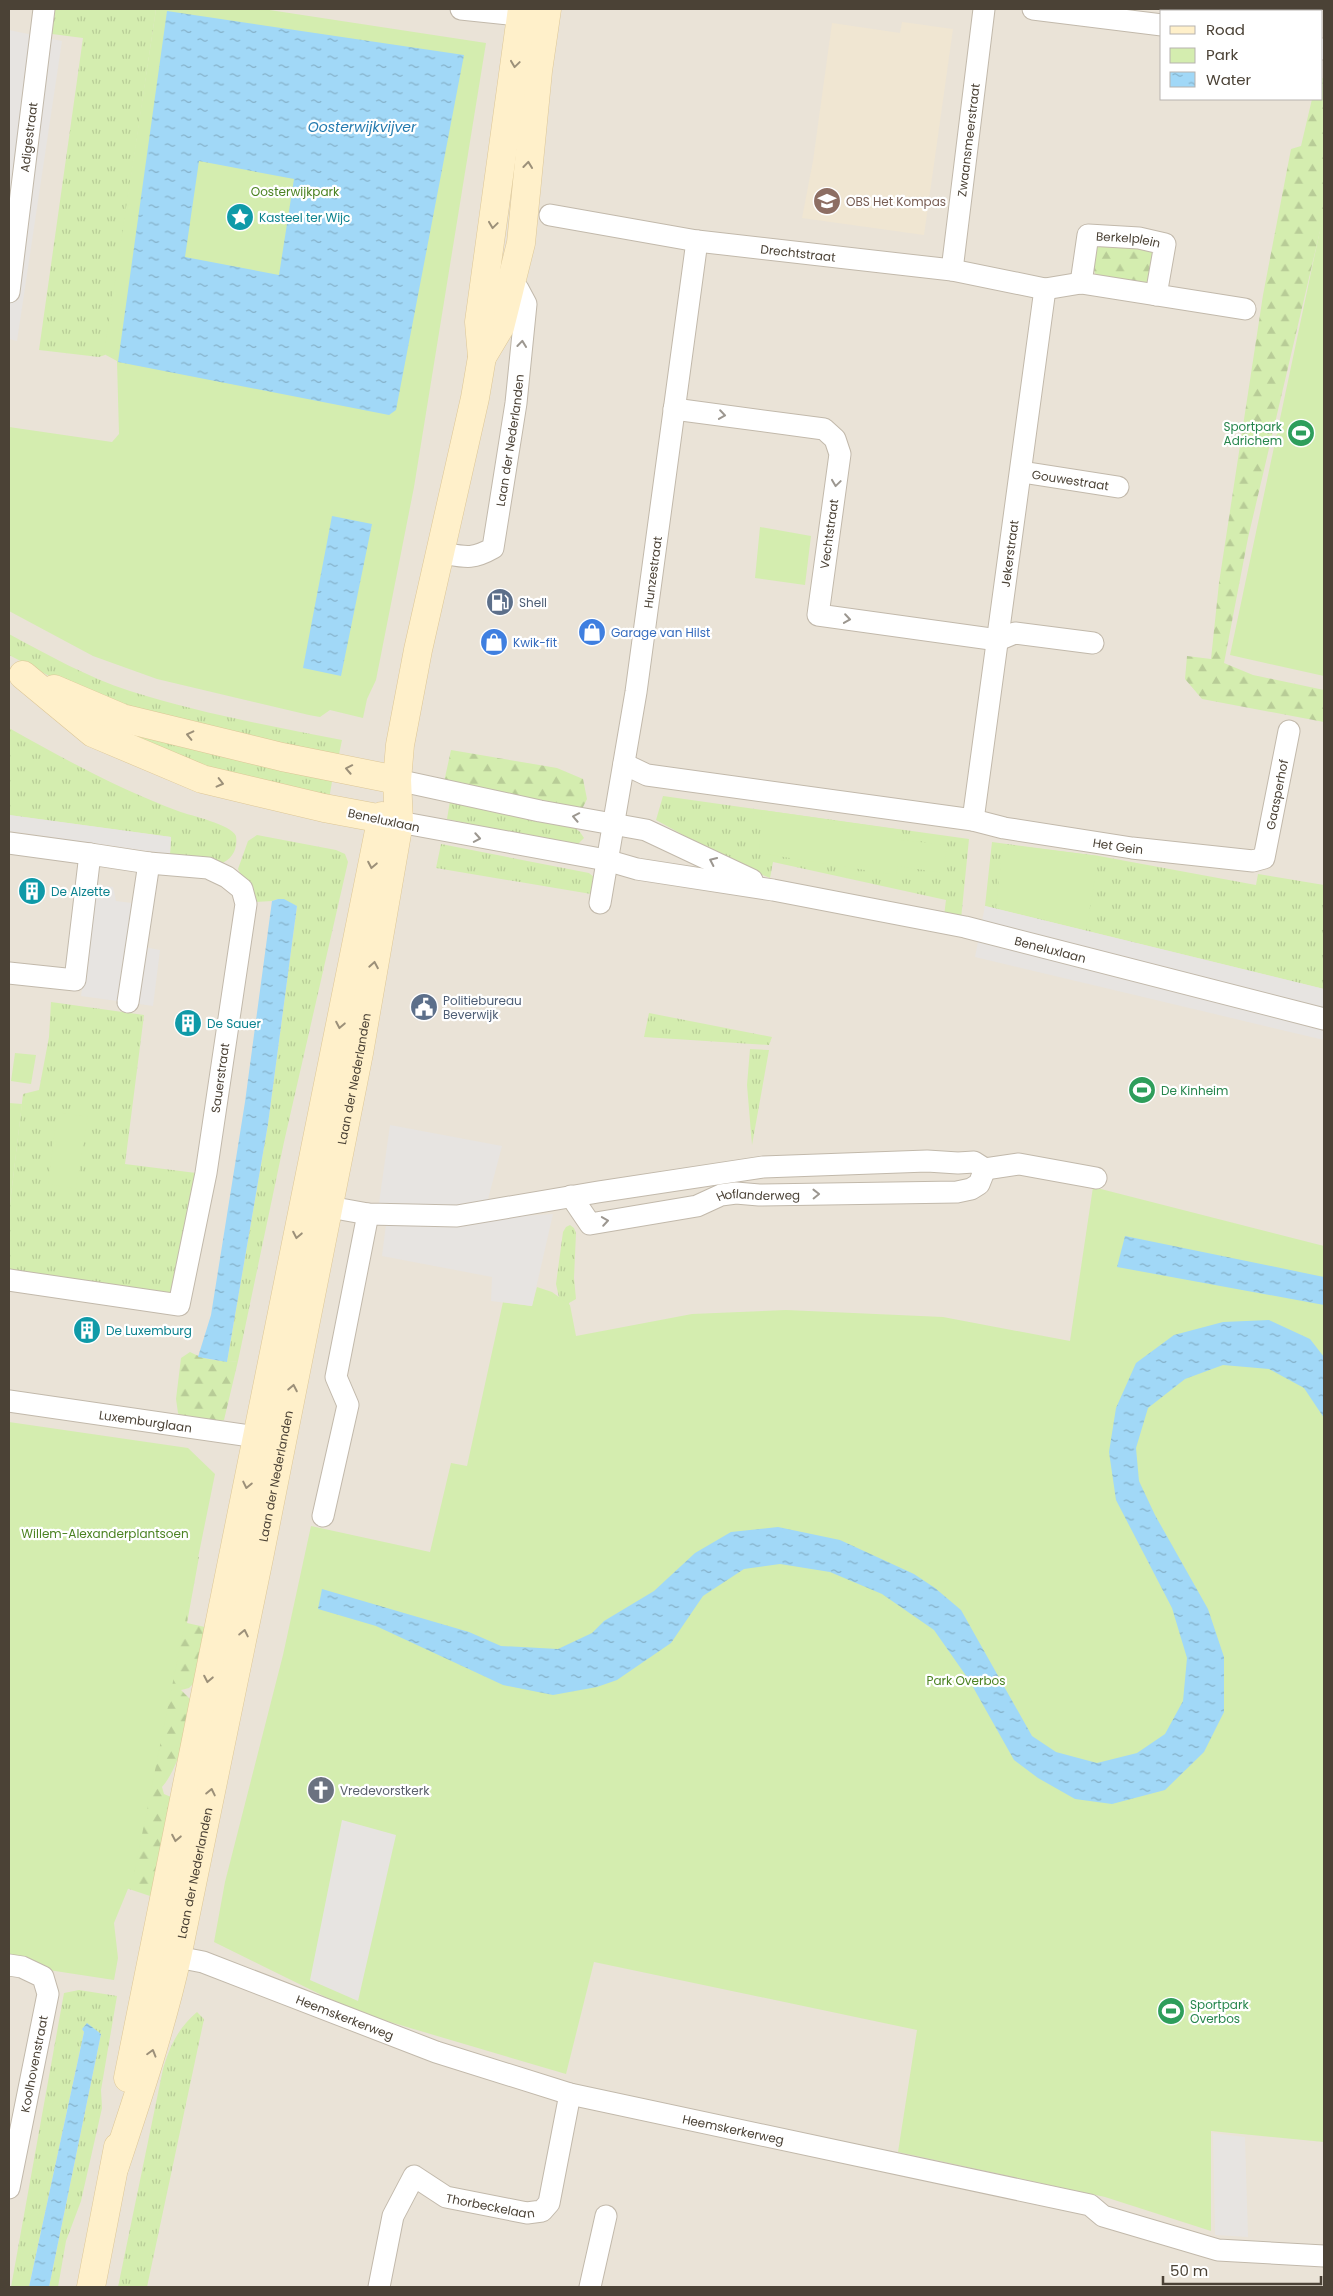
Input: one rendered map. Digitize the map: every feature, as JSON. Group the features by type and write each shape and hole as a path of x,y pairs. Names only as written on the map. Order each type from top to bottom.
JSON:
{"main road":[{"name":"Laan der Nederlanden","path":"91,2287 115,2166 130,2069 165,1955 270,1439 390,820 397,780 400,745 418,650 442,553 476,398 482,357 500,327 497,284 521,243 538,71 534,13"},
{"name":"Beneluxlaan","path":"16,672 122,718 282,757 397,780"},
{"name":"Beneluxlaan","path":"16,672 93,733 202,779 324,808 390,820"}],"street":[{"name":"Adigestraat","path":"9,292 10,264 44,9"},
{"path":"461,9 534,13"},
{"name":"Zwaansmeerstraat","path":"952,270 984,9"},
{"path":"1033,9 1160,25"},
{"name":"Drechtstraat","path":"550,215 697,242 952,270 1046,289"},
{"name":"Berkelplein","path":"1081,283 1088,235 1139,238 1165,244 1156,295"},
{"name":"Hunzestraat","path":"600,902 636,692 697,242"},
{"path":"1046,289 1081,283 1245,309"},
{"name":"Laan der Nederlanden","path":"442,553 478,556 493,548 516,403 526,304 518,289 497,284"},
{"name":"Jekerstraat","path":"974,820 1046,289"},
{"name":"Vechtstraat","path":"674,408 824,429 834,439 840,454 818,615 998,640"},
{"name":"Gouwestraat","path":"1022,472 1118,487"},
{"path":"998,640 1014,634 1093,643"},
{"name":"Gaasperhof","path":"1264,858 1289,731"},
{"path":"624,764 647,775 974,820"},
{"name":"Beneluxlaan","path":"397,780 646,830 773,890"},
{"name":"Beneluxlaan","path":"390,820 606,860 637,869 773,890 965,927 1324,1019"},
{"name":"Het Gein","path":"974,820 1004,828 1132,848 1253,862 1264,858"},
{"name":"Sauerstraat","path":"9,843 149,863 208,868 227,877 242,889 246,904 206,1172 179,1305 9,1280"},
{"path":"9,973 75,980 90,854"},
{"path":"128,1002 149,863"},
{"name":"Hoflanderweg","path":"316,1204 368,1214 457,1216 571,1196 763,1167 927,1161 974,1162 985,1169 1018,1164 1096,1178"},
{"path":"958,1163 956,1178 964,1190 979,1184 985,1169"},
{"name":"Hoflanderweg","path":"571,1196 590,1224 697,1206 720,1195 728,1194 759,1195 964,1190"},
{"path":"323,1516 348,1405 336,1377 368,1214"},
{"name":"Luxemburglaan","path":"9,1401 270,1439"},
{"name":"Heemskerkerweg","path":"165,1955 203,1962 436,2052 570,2094 1090,2205 1103,2216 1218,2250 1324,2256"},
{"name":"Koolhovenstraat","path":"9,1965 22,1967 43,1977 48,1994 9,2188"},
{"name":"Thorbeckelaan","path":"379,2287 394,2216 414,2176 446,2196 527,2213 542,2211 549,2203 570,2094"},
{"path":"590,2287 606,2216"}],"shaded area":[{"path":"9,9 1324,9 1324,2287 9,2287"},
{"path":"902,22 953,29 924,235 802,218 813,161 832,23 900,33"},
{"path":"9,30 62,41 17,341 9,339"},
{"path":"9,815 171,837 170,854 9,831"},
{"path":"97,885 113,887 116,901 132,903 144,947 160,950 153,1006 81,996"},
{"path":"985,906 1324,989 1324,1040 975,957"},
{"path":"390,1125 502,1146 487,1203 425,1212 379,1203"},
{"path":"553,1214 532,1306 491,1301 492,1277 382,1256 386,1224"},
{"path":"342,1820 396,1835 358,2001 310,1980"},
{"path":"1213,2133 1245,2137 1248,2237 1215,2235"}],"green space":[{"path":"55,9 156,9 105,355 99,357 39,350 83,38 52,34"},
{"name":"Oosterwijkpark","path":"156,9 263,9 486,43 414,487 376,680 367,699 363,718 330,710 320,717 309,715 157,679 93,656 9,611 9,427 112,442 119,434 117,361 104,354"},
{"path":"1324,78 1324,214 1248,538 1224,663 1253,675 1324,690 1324,722 1202,699 1185,679 1187,656 1211,659 1219,583 1263,295 1291,149 1301,146 1312,100 1323,100"},
{"name":"Sportpark Adrichem","path":"1324,211 1324,676 1230,655"},
{"path":"1105,243 1153,251 1157,254 1147,285 1097,278 1093,268 1096,246"},
{"path":"760,527 811,536 805,585 755,578"},
{"path":"9,634 53,658 130,691 209,712 342,740 338,759 197,730 57,680 9,655"},
{"path":"91,711 333,776 329,799 220,773 143,745"},
{"path":"9,728 71,762 134,793 227,828 236,836 235,850 228,860 220,864 210,860 170,854 171,837 9,815"},
{"path":"451,750 557,768 583,779 587,799 582,809 444,782"},
{"path":"663,796 969,839 961,919 944,916 946,900 773,862 770,878 732,862 656,820"},
{"path":"450,801 575,828 584,838 576,846 447,819"},
{"path":"762,810 902,830 901,840 947,845 943,873 898,866 896,875 759,853"},
{"path":"257,835 336,850 345,854 348,862 284,1142 238,1361 227,1362 268,1124 297,906 278,899 255,902 238,869 248,841"},
{"path":"992,842 1099,856 1256,885 1258,874 1324,885 1324,989 985,906"},
{"path":"441,844 589,873 595,878 591,894 436,868"},
{"path":"1003,844 1099,856 1086,930 996,908"},
{"path":"51,1002 144,1015 125,1164 196,1173 174,1299 9,1275 9,1212 23,1094 39,1090 49,1037"},
{"path":"649,1013 772,1037 769,1045 644,1037"},
{"path":"750,1049 769,1050 752,1145 747,1085"},
{"path":"15,1053 36,1055 31,1084 11,1081"},
{"path":"9,1103 22,1104 9,1212"},
{"path":"57,1112 88,1117 76,1189 48,1184"},
{"name":"Park Overbos","path":"1093,1187 1324,1246 1324,2142 1211,2131 1211,2231 1105,2197 898,2152 917,2030 594,1962 566,2074 356,2012 214,1942 225,1882 283,1655 311,1526 430,1552 451,1463 467,1466 503,1302 532,1306 537,1287 552,1292 570,1305 576,1336 692,1314 786,1310 943,1317 1070,1341"},
{"path":"570,1225 576,1233 574,1278 576,1299 569,1303 570,1331 566,1329 556,1284 563,1232"},
{"path":"190,1352 213,1360 238,1361 224,1420 209,1424 183,1419 178,1413 176,1399 181,1358"},
{"name":"Willem-Alexanderplantsoen","path":"9,1422 188,1448 215,1474 134,1874 114,1923 118,1958 114,1980 9,1964"},
{"path":"182,1554 199,1557 187,1623 205,1627 197,1680 189,1688 181,1690 192,1701 182,1746 174,1768 162,1787 164,1794 171,1797 156,1898 123,1887"},
{"path":"79,1990 117,1996 101,2090 102,2108 81,2201 66,2241 58,2287 49,2287 101,2034 87,2024 82,2029 84,2032 29,2287 11,2287 64,1993"},
{"path":"197,2012 204,2019 147,2287 118,2287 163,2069 176,2038 185,2024"}],"water":[{"name":"Oosterwijkvijver","path":"167,11 464,55 396,410 389,415 118,362","holes":["199,161 294,179 279,275 185,257"]},
{"path":"332,516 372,524 341,676 303,668"},
{"path":"284,899 297,906 268,1124 227,1362 198,1357 211,1315 245,1102 272,901"},
{"path":"1125,1236 1324,1277 1324,1305 1117,1267"},
{"path":"1269,1320 1310,1339 1324,1357 1324,1418 1304,1388 1269,1369 1223,1365 1185,1379 1148,1408 1136,1448 1139,1481 1155,1515 1208,1609 1224,1657 1224,1712 1204,1752 1165,1790 1112,1804 1075,1799 1038,1778 1014,1760 969,1680 934,1630 882,1594 830,1572 780,1564 744,1569 703,1596 671,1643 617,1680 597,1687 553,1695 503,1685 376,1626 318,1609 322,1589 469,1632 501,1646 558,1649 592,1633 604,1621 654,1591 695,1553 731,1532 778,1527 840,1540 914,1574 935,1588 961,1610 1032,1736 1056,1752 1097,1763 1137,1753 1165,1734 1183,1701 1187,1658 1172,1608 1116,1500 1109,1452 1116,1408 1136,1363 1174,1335 1223,1322"},
{"path":"87,2023 101,2034 49,2287 29,2287 84,2032 82,2029"}],"place":[{"name":"OBS Het Kompas","path":"827,201"},
{"name":"Kasteel ter Wijc","path":"240,217"},
{"name":"Sportpark Adrichem","path":"1301,433"},
{"name":"Shell","path":"500,602"},
{"name":"Garage van Hilst","path":"592,632"},
{"name":"Kwik-fit","path":"494,642"},
{"name":"De Alzette","path":"32,891"},
{"name":"Politiebureau Beverwijk","path":"424,1007"},
{"name":"De Sauer","path":"188,1023"},
{"name":"De Kinheim","path":"1142,1090"},
{"name":"De Luxemburg","path":"87,1330"},
{"name":"Vredevorstkerk","path":"321,1790"},
{"name":"Sportpark Overbos","path":"1171,2011"}]}
